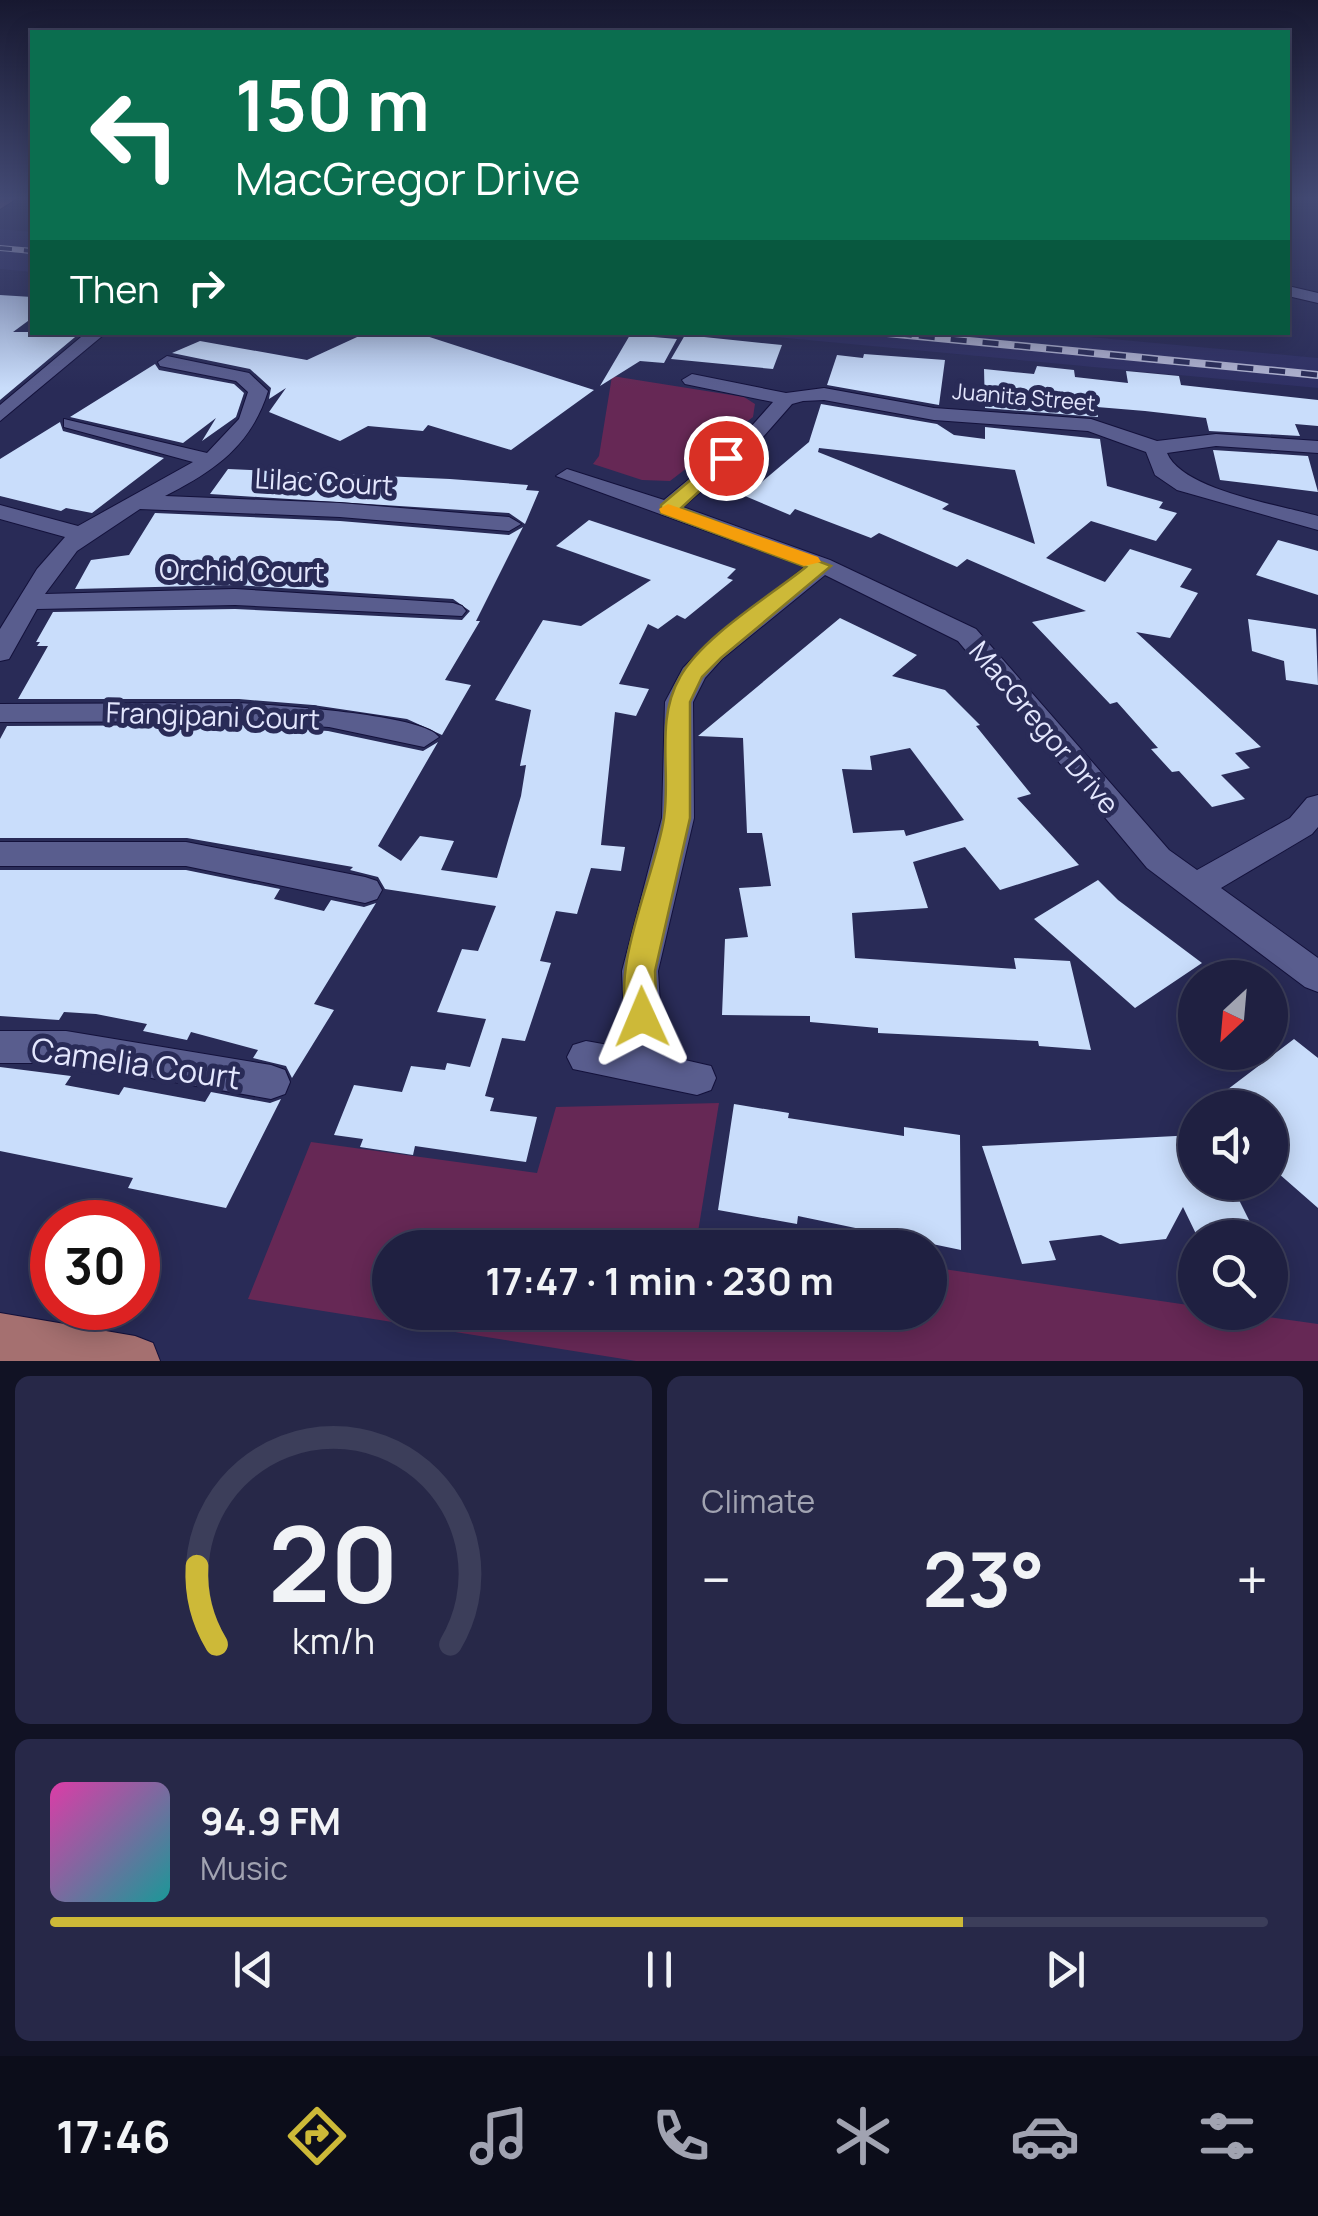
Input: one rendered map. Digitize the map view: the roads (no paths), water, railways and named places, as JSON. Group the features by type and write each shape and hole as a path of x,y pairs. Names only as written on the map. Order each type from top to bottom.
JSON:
{"main road":[{"path":"0,1338 135,1361"}],"street":[{"path":"1290,291 1318,298"},
{"path":"0,415 94,335"},
{"path":"0,654 55,561 82,534 237,444 254,416 258,391 242,377 167,362"},
{"name":"Juanita Street","path":"692,380 765,392 784,400 824,394 934,414 1092,425 1155,448 1216,440 1318,447"},
{"path":"668,509 756,433 784,400"},
{"path":"71,423 209,460"},
{"path":"1155,448 1163,470 1185,486 1318,523"},
{"name":"MacGregor Drive","path":"567,476 821,566 968,635 1158,859 1318,977"},
{"name":"Lilac Court","path":"134,502 340,510 509,524"},
{"path":"0,512 82,534"},
{"path":"645,1066 640,971 678,818 678,702 692,674 713,653 821,566"},
{"name":"Orchid Court","path":"29,602 236,597 453,612"},
{"name":"Frangipani Court","path":"0,713 239,712 329,718 424,737"},
{"path":"1195,886 1302,826 1318,806"},
{"path":"0,854 186,854 364,890"},
{"name":"Camelia Court","path":"0,1047 66,1047 271,1082"},
{"path":"586,1057 697,1078"}],"railway":[{"path":"904,335 913,336"},
{"path":"908,335 1318,375"}]}
